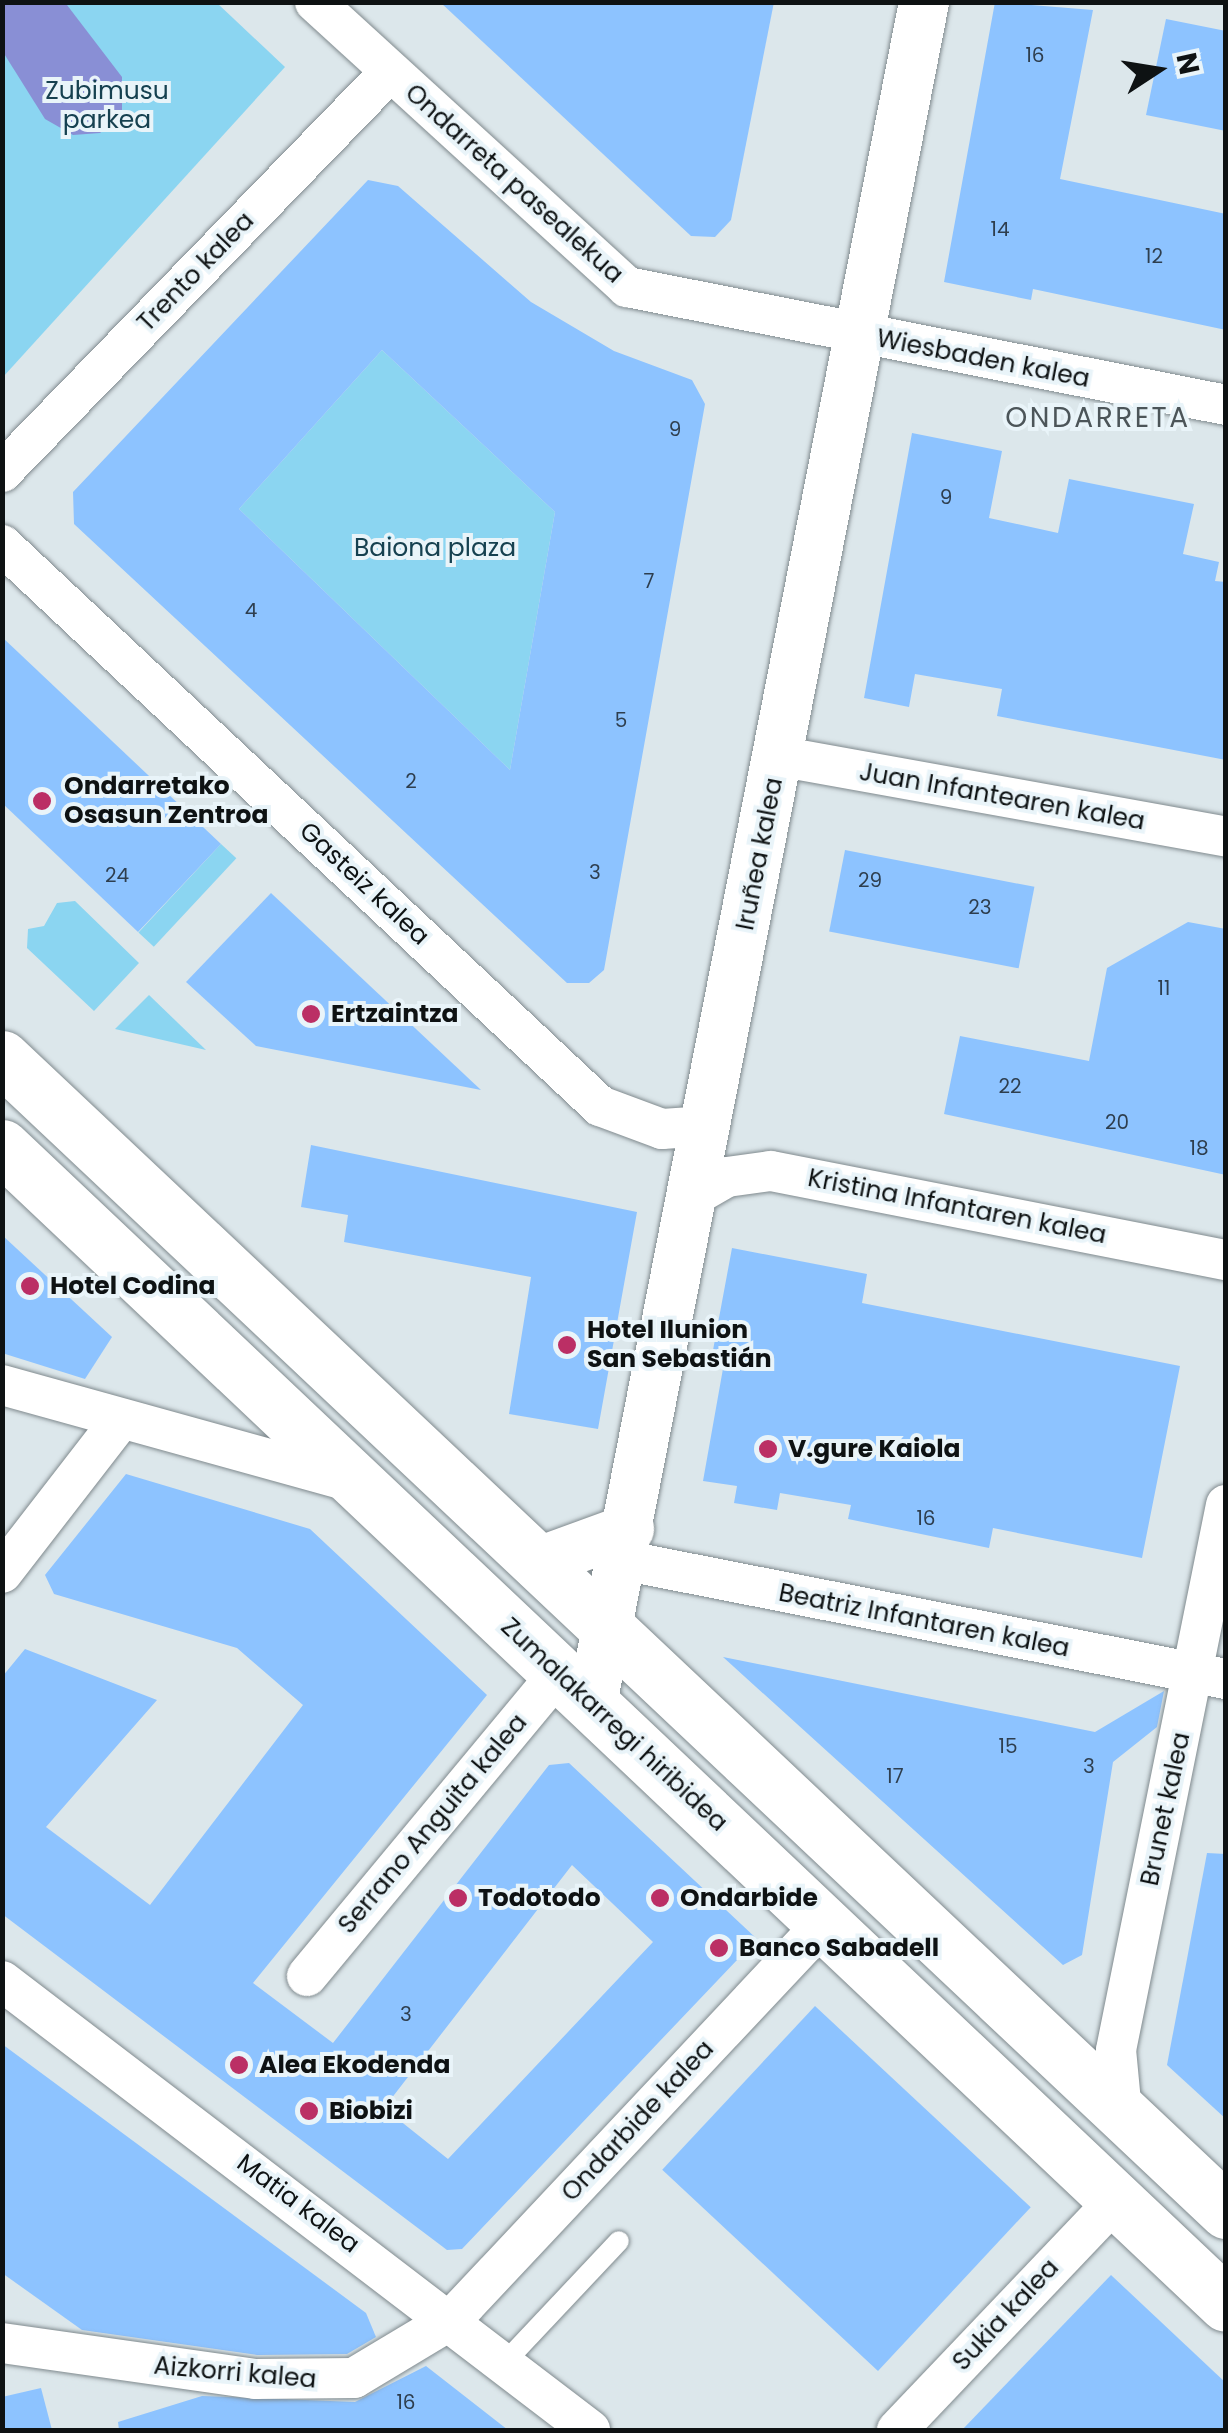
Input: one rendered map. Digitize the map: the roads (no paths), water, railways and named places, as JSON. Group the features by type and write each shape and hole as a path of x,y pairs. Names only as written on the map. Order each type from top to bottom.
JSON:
{"main road":[{"path":"2,1058 1226,2211"},
{"name":"Zumalakarregi hiribidea","path":"2,1147 1226,2304"}],"street":[{"name":"Ondarreta pasealekua","path":"315,2 627,287 859,336"},
{"name":"Iruñea kalea","path":"575,1688 608,1628 626,1545 924,2"},
{"name":"Trento kalea","path":"2,472 390,72"},
{"name":"Wiesbaden kalea","path":"859,336 1226,405"},
{"name":"Gasteiz kalea","path":"2,545 600,1106 662,1129 707,1126"},
{"name":"Juan Infantearen kalea","path":"778,756 1226,837"},
{"name":"Kristina Infantaren kalea","path":"694,1196 726,1177 770,1171 1226,1260"},
{"path":"2,1385 118,1423 358,1483"},
{"path":"2,1573 118,1423"},
{"name":"Brunet kalea","path":"1122,2113 1116,2050 1211,1676 1226,1505"},
{"path":"539,1562 626,1545"},
{"name":"Beatriz Infantaren kalea","path":"626,1545 1211,1676"},
{"name":"Serrano Anguita kalea","path":"307,1976 575,1688"},
{"name":"Ondarbide kalea","path":"452,2319 824,1923"},
{"name":"Matia kalea","path":"2,1982 452,2319 590,2430"},
{"name":"Sukia kalea","path":"896,2430 1116,2200"},
{"name":"Aizkorri kalea","path":"2,2343 318,2382 354,2378 452,2319"}],"lane":[{"path":"505,2362 619,2241"}],"place":[{"name":"Ondarretako Osasun Zentroa","path":"42,801"},
{"name":"Ertzaintza","path":"311,1014"},
{"name":"Hotel Codina","path":"30,1286"},
{"name":"Hotel Ilunion San Sebastián","path":"567,1345"},
{"name":"V.gure Kaiola","path":"768,1449"},
{"name":"Todotodo","path":"458,1898"},
{"name":"Ondarbide","path":"660,1898"},
{"name":"Banco Sabadell","path":"719,1948"},
{"name":"Alea Ekodenda","path":"239,2065"},
{"name":"Biobizi","path":"309,2111"}],"district":[{"name":"ONDARRETA","path":"1098,418"}],"park label":[{"name":"Zubimusu parkea","path":"107,106"},
{"name":"Baiona plaza","path":"435,548"}]}
